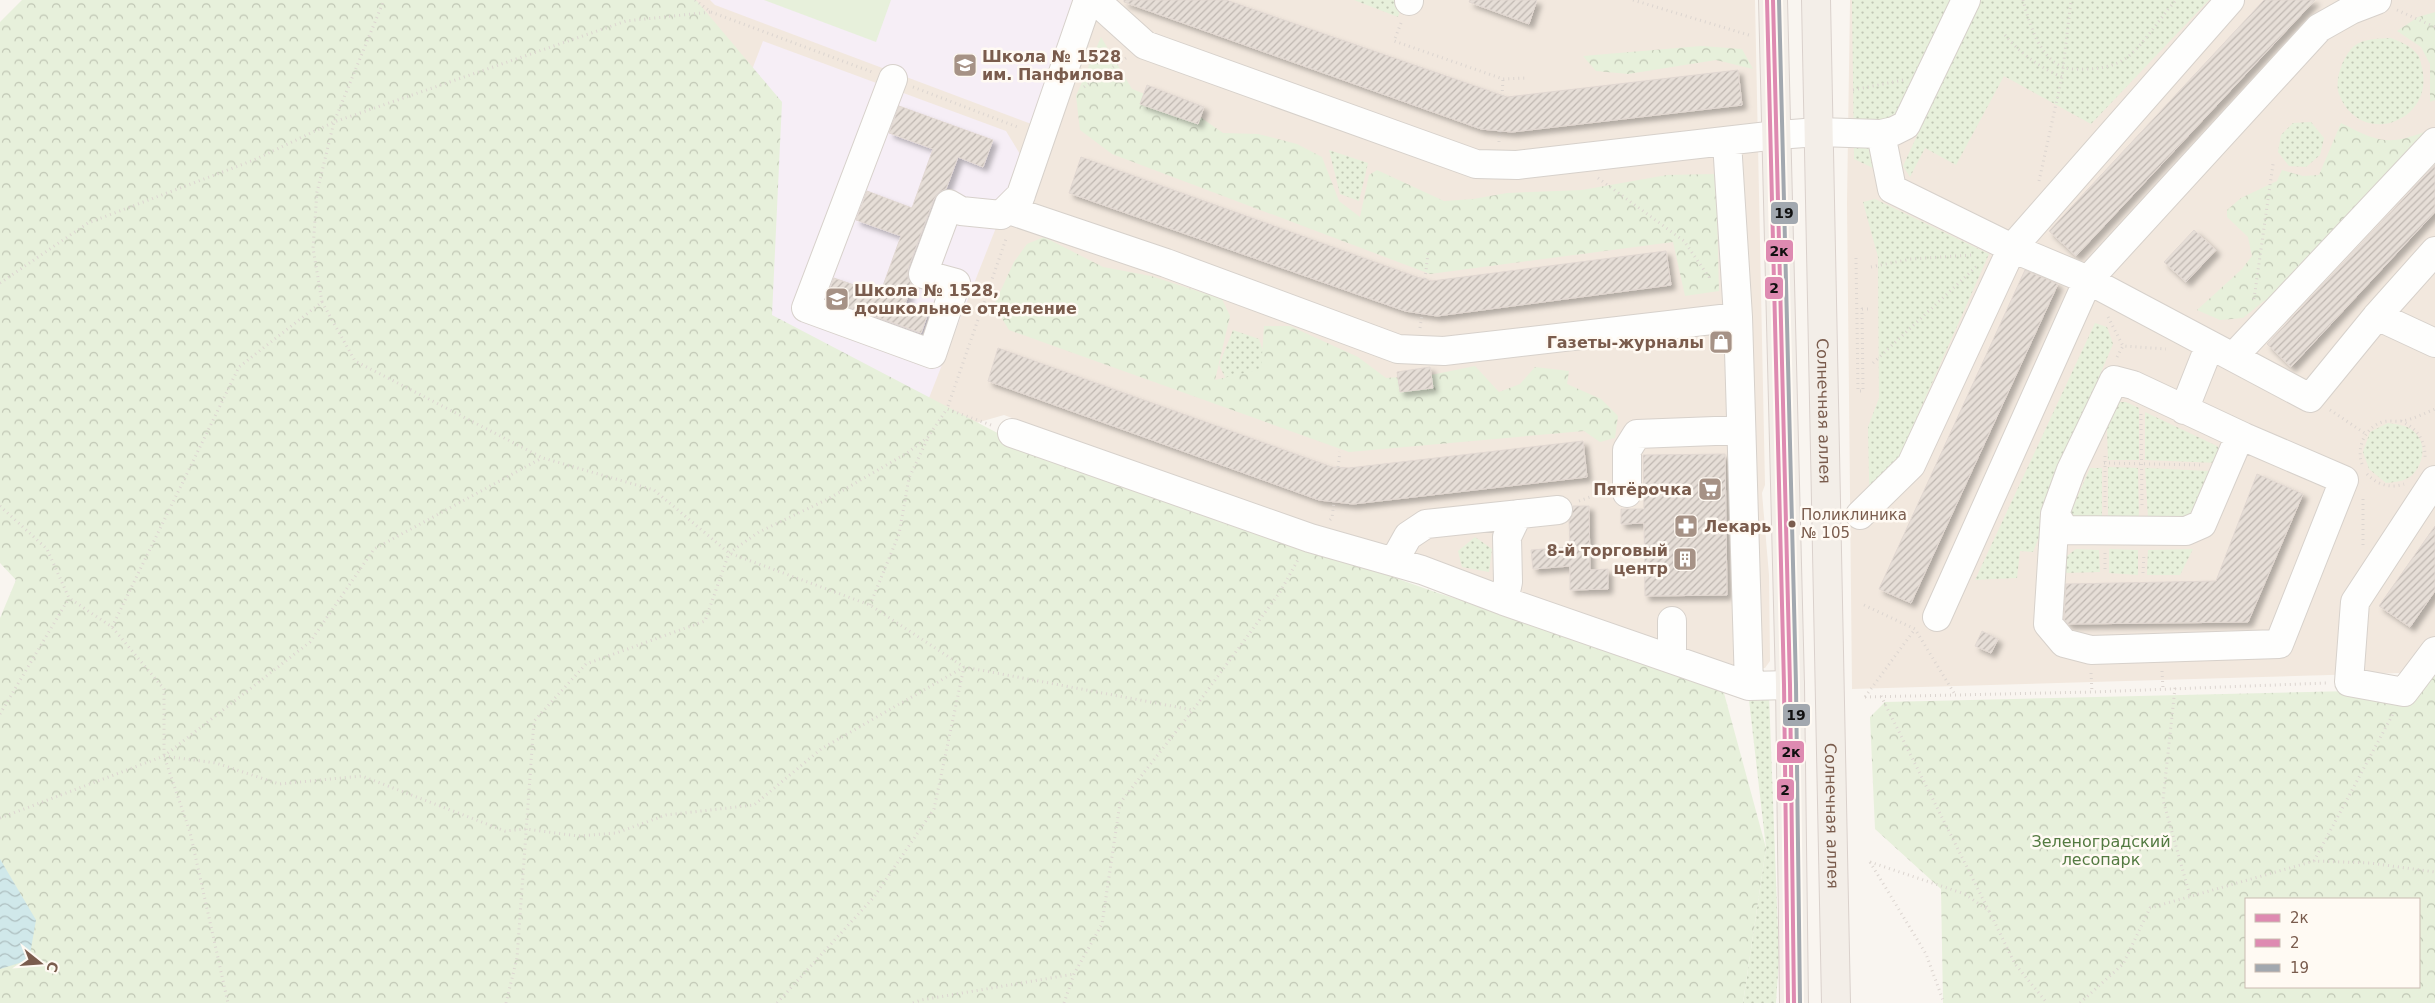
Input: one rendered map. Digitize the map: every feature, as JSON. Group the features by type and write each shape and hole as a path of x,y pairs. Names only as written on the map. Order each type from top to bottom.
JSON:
{"main road":[{"path":"1773,0 1790,685 1794,1003"},
{"name":"Солнечная аллея","path":"1816,0 1836,1003"}],"street":[{"path":"893,79 806,308 932,354 956,283 923,274 949,204 962,211 1001,215 1018,204 1088,0"},
{"path":"1095,0 1145,45 1476,164 1517,165 1777,135 1818,132 1881,134 1894,131 1906,125 1966,0"},
{"path":"1860,515 1911,464 2012,248 2230,0"},
{"path":"1926,623 2088,280 2319,28 2351,10 2376,0"},
{"path":"1881,134 1892,189 2012,248 2088,280 2310,398 2377,316 2435,251"},
{"path":"1727,142 1738,317 1749,686"},
{"path":"2184,410 2207,352 2224,352 2435,142"},
{"path":"1018,204 1175,266 1398,349 1444,351 1738,317"},
{"path":"2377,316 2435,343"},
{"path":"2114,380 2133,385 2244,437 2344,480 2280,644 2091,650 2064,643 2048,624 2060,522 2071,470 2114,380"},
{"path":"1627,488 1627,450 1637,434 1741,430"},
{"path":"1012,432 1310,538 1422,570 1504,601 1749,686 1790,685"},
{"path":"2060,522 2186,531 2202,524 2235,447 2244,437"},
{"path":"2422,477 2355,602 2349,682 2404,692 2435,650"},
{"path":"1394,561 1408,536 1426,524 1558,510"},
{"path":"1504,601 1508,582 1507,537 1518,514"},
{"path":"1672,621 1672,659"}],"path":[{"path":"384,0 334,122 317,192 313,248 322,302 355,361 543,458 654,490 729,553 870,605 964,666 1193,710"},
{"path":"695,0 711,12 1041,136"},
{"path":"1633,0 1754,37"},
{"path":"2023,0 2035,36 2049,56 2063,67 2092,69 2116,65 2140,45 2176,0"},
{"path":"2037,191 2062,77 2071,0"},
{"path":"2376,0 2435,27"},
{"path":"1409,1 1394,41 1503,80 1528,78"},
{"path":"0,283 88,224 254,160 334,122 626,21 711,12"},
{"path":"2005,35 2017,49 2034,63 2062,77"},
{"path":"1082,88 1145,45"},
{"path":"1502,96 1503,80"},
{"path":"1571,159 1684,240 1716,286"},
{"path":"2254,300 2273,164"},
{"path":"870,605 899,534 909,478 928,438 947,409 1018,204"},
{"path":"1425,279 1428,253"},
{"path":"1871,267 1911,259 1979,255"},
{"path":"1856,258 1858,391 1863,391 1862,309 1872,309"},
{"path":"1873,363 1982,261"},
{"path":"112,627 239,367 322,302"},
{"path":"2106,314 2123,346"},
{"path":"2310,398 2366,434"},
{"path":"2141,406 2142,512"},
{"path":"947,409 1012,432"},
{"path":"2363,477 2360,452 2366,434 2382,422 2401,421 2435,409"},
{"path":"2363,468 2373,480 2380,484 2400,486 2422,477 2425,449 2422,440 2410,425 2401,421"},
{"path":"506,1003 517,958 534,721 586,664 705,621 729,553 759,532 828,499 907,453 928,438"},
{"path":"1338,467 1340,452"},
{"path":"2104,454 2105,512"},
{"path":"0,818 164,756 310,642 374,549 543,458"},
{"path":"2096,463 2142,462 2210,465"},
{"path":"1558,510 1627,488"},
{"path":"2363,496 2363,552"},
{"path":"0,506 47,550 69,598 112,627 164,689 164,756 190,832 228,1003"},
{"path":"1064,1003 1074,974 1102,924 1120,803 1193,710 1280,592 1310,538"},
{"path":"2105,544 2105,569"},
{"path":"2143,573 2144,544"},
{"path":"0,714 69,598"},
{"path":"1864,605 1926,623"},
{"path":"1926,623 1954,694"},
{"path":"1926,623 1865,697 2092,692 2349,682"},
{"path":"164,756 216,763 279,784 362,776 505,831 526,829 578,836 616,833 666,815 754,805 822,749 964,666"},
{"path":"777,1003 874,897 934,809 964,666"},
{"path":"2175,688 2162,800 2190,896"},
{"path":"2314,861 2404,692"},
{"path":"1881,696 2016,964 2047,1003"},
{"path":"2080,1003 2123,964 2150,908 2314,861 2370,863 2435,872"},
{"path":"1944,1003 1926,954 1870,862 1965,894 1989,911"},
{"path":"913,1003 921,1000 1074,974"}],"shaded area":[{"path":"676,0 1755,0 1765,485 1762,493 1769,575 1770,661 1765,668 1728,669 1314,529 1004,415 913,441"},
{"name":"Школа № 1528 им. Панфилова","path":"710,0 1078,0 1034,125 715,5"},
{"path":"1850,0 2435,0 2435,672 1852,689 1847,203"},
{"name":"Школа № 1528, дошкольное отделение","path":"763,41 1006,131 1023,159 916,431 705,382 707,187"}],"green space":[{"path":"22,0 696,0 782,102 772,315 1026,448 1438,593 1721,682 1766,848 1743,1003 0,1003 0,618 16,580 0,563 0,22"},
{"path":"764,0 891,0 876,42"},
{"path":"1354,0 1404,0 1398,17"},
{"path":"1852,0 1950,0 1873,168 1854,159"},
{"path":"1980,0 2209,0 2091,124 2004,76 1956,165 1925,148 1910,177 1903,166"},
{"path":"2435,12 2435,100 2430,102 2430,64 2421,47 2397,31 2418,17"},
{"path":"1101,37 1132,89 1155,98 1176,100 1223,133 1258,134 1297,144 1322,157 1339,201 1360,217 1369,175 1377,170 1444,201 1473,199 1507,193 1582,190 1667,175 1716,174 1719,291 1685,296 1673,242 1430,274 1112,154 1080,130 1076,96"},
{"path":"2391,38 2409,46 2418,55 2422,68 2423,87 2417,103 2407,114 2393,122 2378,124 2363,121 2349,111 2339,94 2340,68 2350,50 2358,43 2372,39"},
{"path":"1701,46 1742,49 1753,69 1716,60 1628,74 1596,71 1583,56"},
{"path":"2311,122 2324,138 2320,155 2306,167 2289,166 2278,152 2281,135 2293,123"},
{"path":"2341,123 2377,139 2387,140 2397,140 2435,128 2435,131 2284,297 2264,301 2243,318 2220,320 2197,310 2242,269 2252,256 2248,237 2227,217 2227,210 2241,198 2277,181 2282,170 2303,176 2319,175"},
{"path":"1329,150 1368,163 1359,201 1340,194"},
{"path":"1875,199 1989,254 1870,523 1868,427 1879,398 1878,257 1863,202"},
{"path":"1044,237 1103,267 1151,276 1222,299 1230,316 1215,380 1261,369 1264,326 1290,326 1358,357 1386,378 1431,375 1475,366 1499,392 1520,384 1535,367 1569,371 1567,384 1601,399 1618,416 1615,438 1600,442 1584,431 1349,452 1009,330 994,305 1014,262 1027,244"},
{"path":"2095,323 2107,327 2113,344 2043,508 2039,537 2033,552 2020,551 2017,578 1975,580"},
{"path":"1233,330 1259,339 1268,367 1228,383 1219,365"},
{"path":"2117,402 2126,402 2139,408 2139,460 2108,460 2107,428"},
{"path":"2145,412 2217,446 2221,452 2218,463 2145,460"},
{"path":"2388,423 2411,429 2420,440 2422,453 2419,466 2411,476 2401,481 2386,483 2369,469 2363,452 2370,432"},
{"path":"2108,467 2138,468 2139,519 2108,519"},
{"path":"2090,468 2102,468 2102,522 2069,516"},
{"path":"2145,468 2210,471 2198,509 2188,516 2148,517"},
{"path":"1475,537 1492,549 1489,572 1462,567 1458,551"},
{"path":"2076,549 2099,550 2100,572 2064,573 2067,556"},
{"path":"2109,549 2138,550 2138,575 2109,573"},
{"path":"2193,549 2180,575 2147,575 2148,550"},
{"name":"Зеленоградский лесопарк","path":"2435,665 2435,1003 1943,1003 1941,889 1875,829 1870,717 1885,702 2397,690"},
{"path":"1762,685 1769,695 1779,958 1776,1003 1743,1003 1766,848 1749,700"}],"water":[{"path":"0,859 36,920 29,960 0,969"}],"building":[{"path":"1124,0 1226,0 1507,97 1738,70 1742,105 1512,132 1481,129 1124,2"},
{"path":"1470,0 1537,0 1529,24 1469,2"},
{"path":"2264,0 2315,0 2076,256 2049,231"},
{"path":"1147,85 1204,107 1198,124 1140,104"},
{"path":"899,106 993,140 983,167 958,157 946,189 939,192 934,199 908,269 908,278 912,285 905,304 928,313 921,333 826,299 834,278 880,294 901,236 856,220 867,191 912,208 933,149 889,133"},
{"path":"1081,157 1432,281 1666,251 1671,285 1437,316 1405,311 1069,193"},
{"path":"2435,165 2435,212 2291,367 2267,344"},
{"path":"2194,230 2216,250 2186,282 2164,262"},
{"path":"2025,270 2058,284 1911,603 1879,589"},
{"path":"998,348 1332,467 1349,468 1583,441 1587,477 1353,504 1319,500 988,381"},
{"path":"1430,367 1433,388 1400,392 1397,372"},
{"name":"8-й торговый центр","path":"1725,454 1727,595 1645,596 1644,523 1621,524 1621,509 1644,509 1643,455"},
{"path":"2257,474 2303,494 2248,622 2068,624 2064,619 2066,584 2216,581"},
{"path":"1573,506 1589,506 1590,570 1608,569 1608,589 1570,590 1570,566 1533,569 1531,550 1570,547 1569,520 1572,516"},
{"path":"2435,526 2435,591 2410,627 2379,606"},
{"path":"1982,631 1998,639 1991,653 1975,646"}],"transit line":[{"name":"2","path":"1767,0 1784,685 1788,1003"},
{"name":"2к","path":"1773,0 1790,685 1794,1003"},
{"name":"19","path":"1779,0 1796,685 1800,1003"}],"place":[{"name":"Школа № 1528 им. Панфилова","path":"965,65"},
{"name":"Школа № 1528, дошкольное отделение","path":"837,299"},
{"name":"Газеты-журналы","path":"1721,342"},
{"name":"Пятёрочка","path":"1710,489"},
{"name":"Поликлиника № 105","path":"1792,524"},
{"name":"Лекарь","path":"1686,526"},
{"name":"8-й торговый центр","path":"1685,559"}]}
